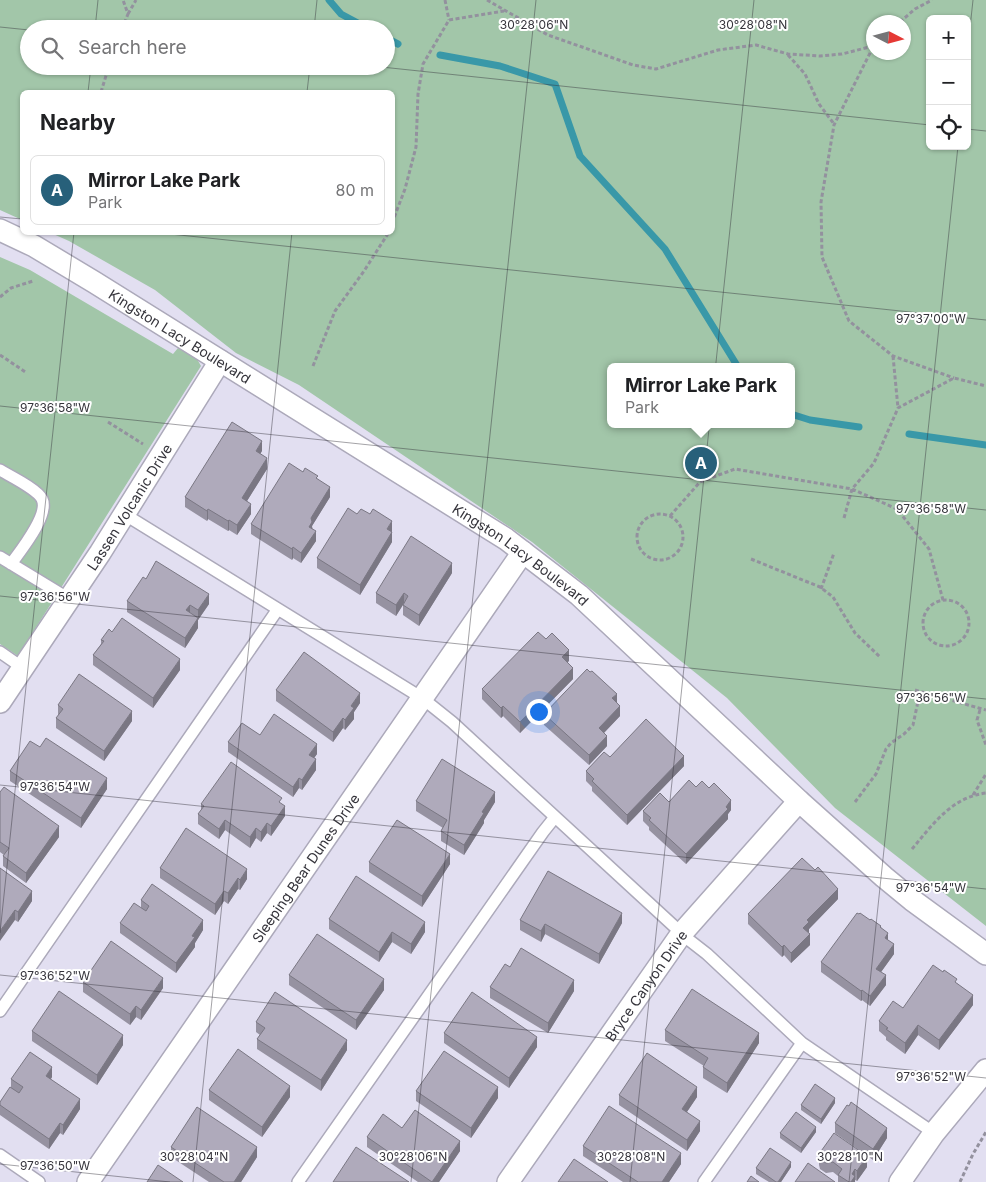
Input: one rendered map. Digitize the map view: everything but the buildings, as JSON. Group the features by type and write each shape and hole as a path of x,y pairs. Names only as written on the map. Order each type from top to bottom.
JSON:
{"street":[{"name":"Kingston Lacy Boulevard","path":"0,230 42,251 523,552 579,595 799,801 912,900 986,954"},
{"name":"Lassen Volcanic Drive","path":"0,702 124,514 220,361"},
{"name":"Sleeping Bear Dunes Drive","path":"88,1182 523,552"},
{"name":"Bryce Canyon Drive","path":"508,1182 682,933 799,801"},
{"path":"900,1182 934,1133 986,1070"}],"lane":[{"path":"0,470 34,491 42,498 44,508 38,525 11,564"},
{"path":"124,514 422,698 452,722 802,1043 934,1133"},
{"path":"0,557 69,599"},
{"path":"0,1011 278,609"},
{"path":"0,652 23,668"},
{"path":"298,1182 555,817"},
{"path":"704,1182 802,1043"},
{"path":"0,1155 39,1182"}],"path":[{"path":"123,0 128,14"},
{"path":"126,20 136,0"},
{"path":"395,215 405,189 416,147 418,94 423,64 449,20 445,0"},
{"path":"487,0 548,35 626,63 656,69 718,50 756,45 788,54 820,56 842,54 866,48"},
{"path":"908,15 914,9 932,0"},
{"path":"449,20 504,11"},
{"path":"788,54 805,74 819,104 834,125"},
{"path":"866,60 834,125 821,202 822,257 849,321 893,356 954,378 986,386"},
{"path":"102,90 106,75"},
{"path":"313,366 335,311 387,235"},
{"path":"0,296 11,288 33,281"},
{"path":"0,355 27,373"},
{"path":"844,518 852,489 874,462 898,408 893,356"},
{"path":"898,408 954,378"},
{"path":"108,422 144,445"},
{"path":"670,516 700,482 735,470 852,489 897,509 929,549 943,600"},
{"path":"663,514 670,516 680,527 682,542 679,549 667,558 659,560 652,558 640,549 637,534 639,528 649,516 663,514"},
{"path":"821,589 834,553"},
{"path":"751,559 821,589 833,597 855,633 880,657"},
{"path":"943,600 950,600 963,607 969,621 966,635 955,645 939,645 933,642 924,630 923,622 929,608 943,600"},
{"path":"915,690 980,710 986,710"},
{"path":"855,802 876,774 886,749 913,725 920,692"},
{"path":"980,710 977,720 986,745"},
{"path":"912,849 951,806 972,794 986,774"},
{"path":"972,794 986,793"},
{"path":"960,1182 986,1132"}],"green space":[{"path":"0,0 986,0 986,926 835,808 727,698 532,542 299,385 236,353 155,290 56,235 395,235 395,90 20,90 20,219 0,210"},
{"path":"0,257 30,270 173,354 178,348 197,359 201,366 18,656 0,644"}],"waterway":[{"path":"329,0 341,14 352,20"},
{"path":"440,55 500,66 555,84 580,156 665,249 736,363"},
{"path":"795,415 810,420 859,427"},
{"path":"909,434 986,445"}],"place":[{"name":"Mirror Lake Park","path":"701,463"}]}
